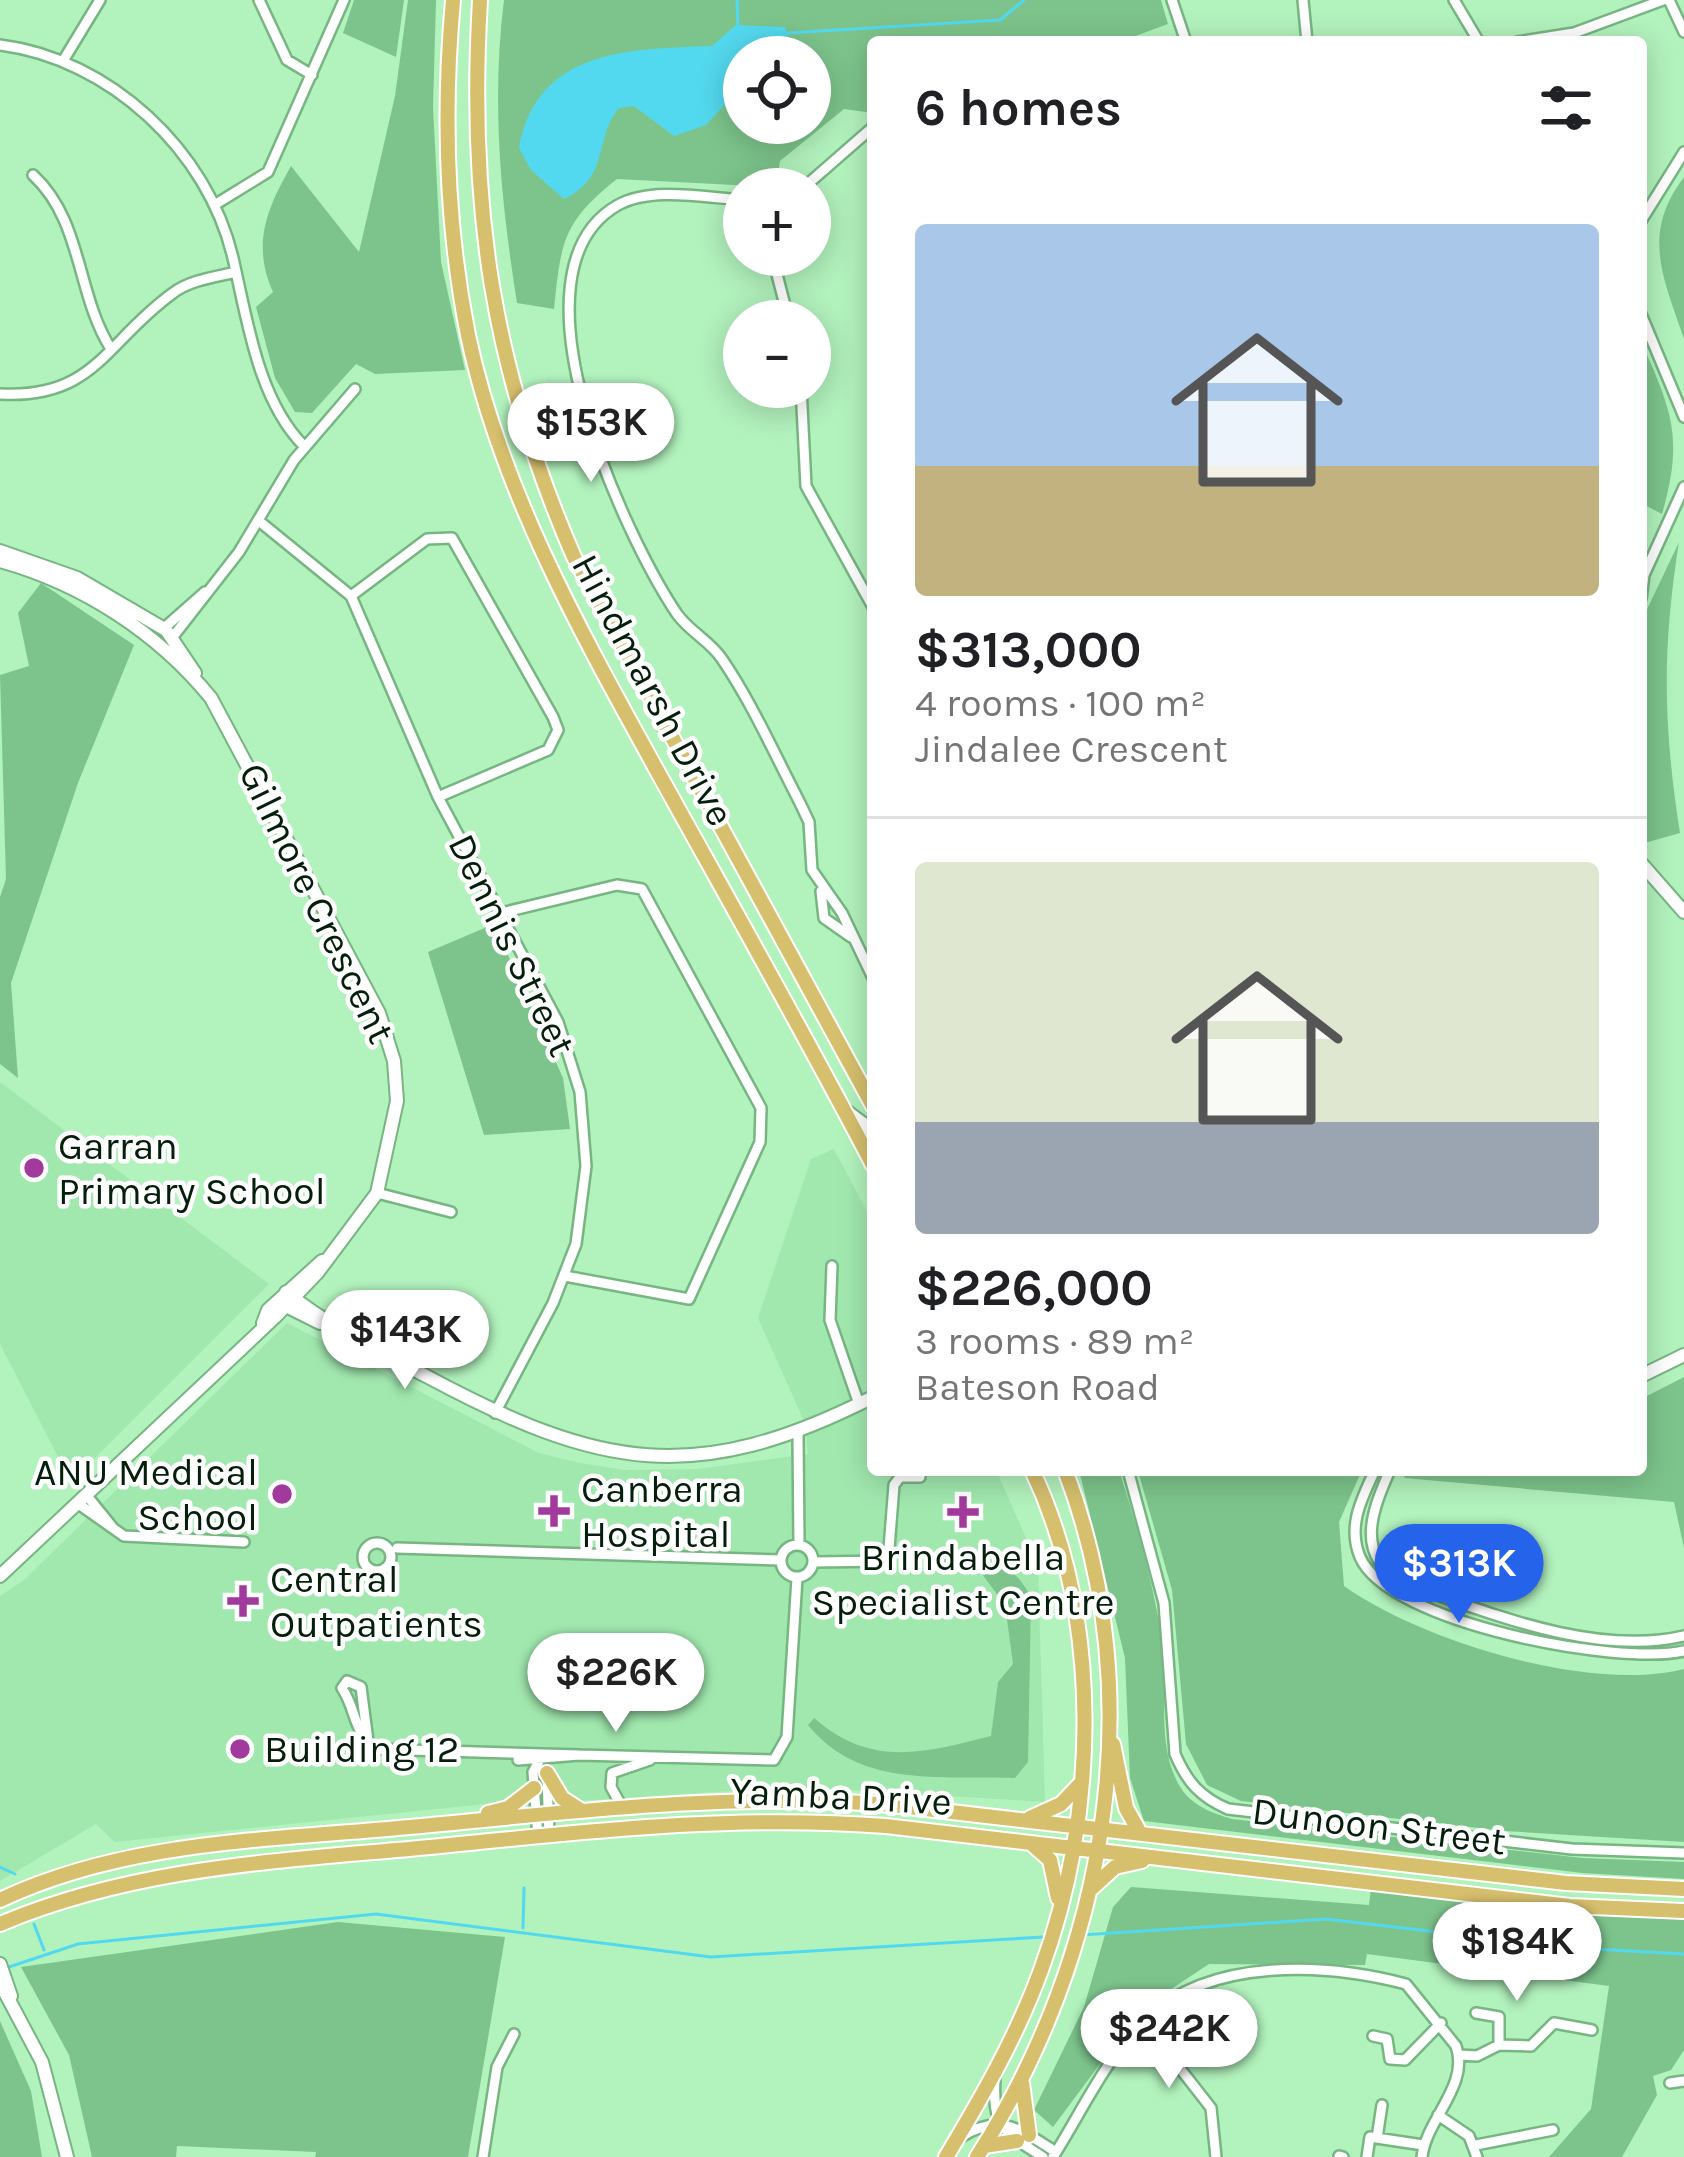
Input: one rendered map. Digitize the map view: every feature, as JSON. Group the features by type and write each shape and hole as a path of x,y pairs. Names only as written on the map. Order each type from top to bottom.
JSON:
{"main road":[{"name":"Hindmarsh Drive","path":"453,0 447,125 457,267 469,338 492,415 548,566 867,1154"},
{"name":"Hindmarsh Drive","path":"480,0 474,128 487,277 516,406 540,479 574,557 867,1093"},
{"path":"946,2157 996,2070 1047,1954 1076,1826 1082,1668 1070,1584 1034,1476"},
{"path":"981,2151 1022,2078 1074,1953 1092,1888 1101,1828 1109,1734 1107,1652 1096,1578 1067,1476"},
{"path":"1109,1734 1126,1808 1141,1833"},
{"path":"542,1763 562,1798 582,1811"},
{"path":"1019,1821 1046,1814 1080,1784"},
{"path":"461,1822 508,1808 534,1789"},
{"name":"Yamba Drive","path":"2,1898 82,1870 167,1851 582,1811 823,1801 1101,1828 1566,1883 1684,1889"},
{"name":"Yamba Drive","path":"8,1921 93,1890 180,1871 772,1820 886,1826 1570,1906 1684,1911"},
{"path":"1028,1842 1050,1860 1059,1913"},
{"path":"1092,1888 1124,1863 1172,1858"},
{"path":"0,1936 8,1921"},
{"path":"981,2151 1023,2138 1022,2078"}],"street":[{"path":"63,61 100,0"},
{"path":"259,0 287,60 312,75"},
{"path":"216,205 268,172 344,0"},
{"path":"1172,0 1184,36"},
{"path":"1303,0 1306,36"},
{"path":"1454,0 1473,36"},
{"path":"1555,36 1666,0 1684,32"},
{"path":"1464,25 1464,36"},
{"path":"0,45 63,61 144,114 180,151 216,205 269,388 288,430 304,446"},
{"path":"826,168 867,132"},
{"path":"1647,211 1684,152"},
{"path":"33,176 49,190 67,223 93,320 111,349"},
{"path":"723,199 643,196 619,204 598,221 574,268 568,336 593,432 634,531 675,611 723,659 800,803 824,918 852,938"},
{"path":"0,394 55,393 172,293 236,272"},
{"path":"1647,328 1684,417"},
{"path":"163,638 259,520 304,446 355,389"},
{"path":"802,408 806,486 867,596"},
{"path":"1647,568 1684,487"},
{"name":"Dennis Street","path":"259,520 351,596 438,797 558,1022 580,1092 586,1166 583,1208 565,1276 495,1413"},
{"path":"351,596 427,539 452,538 553,717 558,730 548,750 438,797"},
{"name":"Gilmore Crescent","path":"0,551 77,578 163,638 197,681 239,744 379,1013 394,1061 397,1101 377,1193 323,1261 84,1501 0,1576"},
{"name":"Gilmore Crescent","path":"0,561 114,605"},
{"path":"1647,870 1684,912"},
{"path":"501,913 617,885 642,889 761,1108 760,1142 689,1299 565,1276"},
{"path":"820,886 867,967"},
{"path":"844,1110 867,1127"},
{"path":"377,1193 452,1212"},
{"path":"832,1266 830,1320 859,1404"},
{"path":"285,1299 495,1413 546,1435 606,1451 668,1456 734,1450 798,1435 867,1400"},
{"path":"1647,1373 1684,1355"},
{"path":"798,1435 799,1545 813,1562"},
{"name":"Dunoon Street","path":"1130,1476 1164,1603 1175,1754 1185,1778 1205,1800 1228,1809 1572,1849 1684,1853"},
{"path":"1372,1476 1358,1508 1355,1538 1360,1557 1383,1588 1453,1615 1585,1650 1640,1656 1684,1651"},
{"path":"1387,1476 1373,1510 1370,1537 1392,1577 1502,1615 1588,1636 1641,1642 1684,1636"},
{"path":"813,1562 888,1561 894,1485 900,1477 920,1477"},
{"path":"84,1501 131,1538 244,1542"},
{"path":"796,1578 783,1570 781,1560 785,1550 799,1545"},
{"path":"391,1551 781,1560"},
{"path":"796,1578 810,1571 813,1562"},
{"path":"368,1741 361,1687 347,1682 342,1688 353,1724 368,1741 384,1751 542,1763 579,1755 762,1763 781,1753 788,1737 796,1578"},
{"path":"513,1758 542,1763"},
{"path":"623,1808 611,1787 612,1773 650,1760"},
{"path":"542,1763 534,1789 542,1815"},
{"path":"542,1763 543,1837"},
{"path":"996,2070 998,2121 1054,2155 1143,2021 1202,1984 1296,1969 1406,1984 1441,2023 1460,2055 1454,2088 1423,2151 1370,2137 1367,2157"},
{"path":"2,1973 43,2062 67,2157"},
{"path":"1476,2013 1499,2017 1499,2045"},
{"path":"1143,2021 1210,2108 1216,2157"},
{"path":"1373,2036 1387,2039 1390,2059 1406,2060 1441,2023"},
{"path":"1460,2055 1477,2056 1499,2045 1531,2046 1554,2023 1592,2030"},
{"path":"482,2157 497,2067 514,2034"},
{"path":"1670,2083 1684,2081"},
{"path":"1377,2138 1382,2105"},
{"path":"1438,2115 1477,2151 1552,2130"},
{"path":"956,2140 998,2121"},
{"path":"1023,2138 1043,2157"}],"shaded area":[{"path":"354,0 404,0 396,57 343,33"},
{"path":"408,0 436,0 433,107 441,262 465,370 375,374 356,364 312,413 295,412 275,378 256,307 273,292 263,259 269,213 291,166 359,252 395,96"},
{"path":"504,0 1161,0 1168,24 1135,36 867,36 867,112 844,109 831,120 831,36 723,36 723,144 801,144 780,161 779,168 723,168 723,184 617,179 585,208 568,235 554,309 517,303 500,152 498,77"},
{"path":"1684,177 1684,339 1663,276 1660,237 1671,198"},
{"path":"1647,356 1667,407 1673,444 1662,514 1647,506"},
{"path":"1679,542 1667,687 1680,833 1647,842 1647,609"},
{"path":"41,583 134,645 78,783 11,983 18,1078 0,1064 0,897 6,879 0,675 29,666 18,613"},
{"path":"494,924 563,1078 570,1129 484,1135 428,952"},
{"path":"0,1082 269,1284 71,1482 0,1344"},
{"name":"Canberra Hospital","path":"834,1149 867,1212 867,1476 999,1476 1038,1565 1045,1802 797,1787 578,1801 564,1787 534,1788 495,1803 115,1842 96,1824 0,1881 0,1596 24,1580 287,1323 539,1453 625,1470 698,1469 808,1454 804,1421 758,1318 811,1159"},
{"path":"1684,1377 1684,1548 1674,1502 1404,1478 1647,1476 1647,1396"},
{"path":"1080,1476 1121,1476 1158,1618 1167,1751 1179,1785 1195,1803 1232,1819 1583,1858 1684,1862 1684,1879 1582,1873 1144,1821 1130,1778 1125,1658"},
{"path":"1139,1476 1359,1476 1339,1522 1344,1586 1377,1606 1461,1643 1555,1668 1645,1675 1684,1669 1684,1842 1505,1831 1241,1801 1207,1785 1186,1744 1172,1590"},
{"path":"942,1559 1005,1567 1031,1597 1028,1762 1015,1778 930,1777 876,1769 829,1746 808,1725 814,1718 856,1744 899,1752 991,1736 998,1682 1013,1664 1005,1605 982,1574 942,1565"},
{"path":"1131,1887 1369,1905 1371,1888 1684,1914 1684,2050 1671,2070 1653,2076 1657,2095 1622,2157 1549,2157 1591,2109 1609,1986 1367,1954 1365,1965 1209,1964 1141,2009 1053,2127 1034,2110 1084,2007 1113,1907"},
{"path":"338,1922 505,1937 468,2157 315,2157 316,2152 177,2146 176,2157 92,2157 69,2055 21,1967"},
{"path":"0,2021 31,2091 42,2157 0,2157"}],"water":[{"path":"736,25 785,27 788,35 787,36 723,36"},
{"path":"723,36 723,107 706,125 674,136 634,106 619,108 595,169 579,190 564,199 531,170 519,148 529,115 545,90 567,73 620,53 712,46"}],"waterway":[{"path":"737,0 738,28"},
{"path":"788,33 1000,20 1024,0"},
{"path":"0,1867 15,1874"},
{"path":"523,1928 524,1888"},
{"path":"6,1968 78,1944 376,1914 711,1957 1043,1937"},
{"path":"1082,1935 1326,1919 1575,1948 1684,1954"},
{"path":"34,1924 44,1950"}],"place":[{"name":"Garran Primary School","path":"34,1168"},
{"name":"ANU Medical School","path":"282,1494"},
{"name":"Canberra Hospital","path":"554,1511"},
{"name":"Brindabella Specialist Centre","path":"963,1512"},
{"name":"Central Outpatients","path":"243,1601"},
{"name":"Building 12","path":"240,1749"}]}
